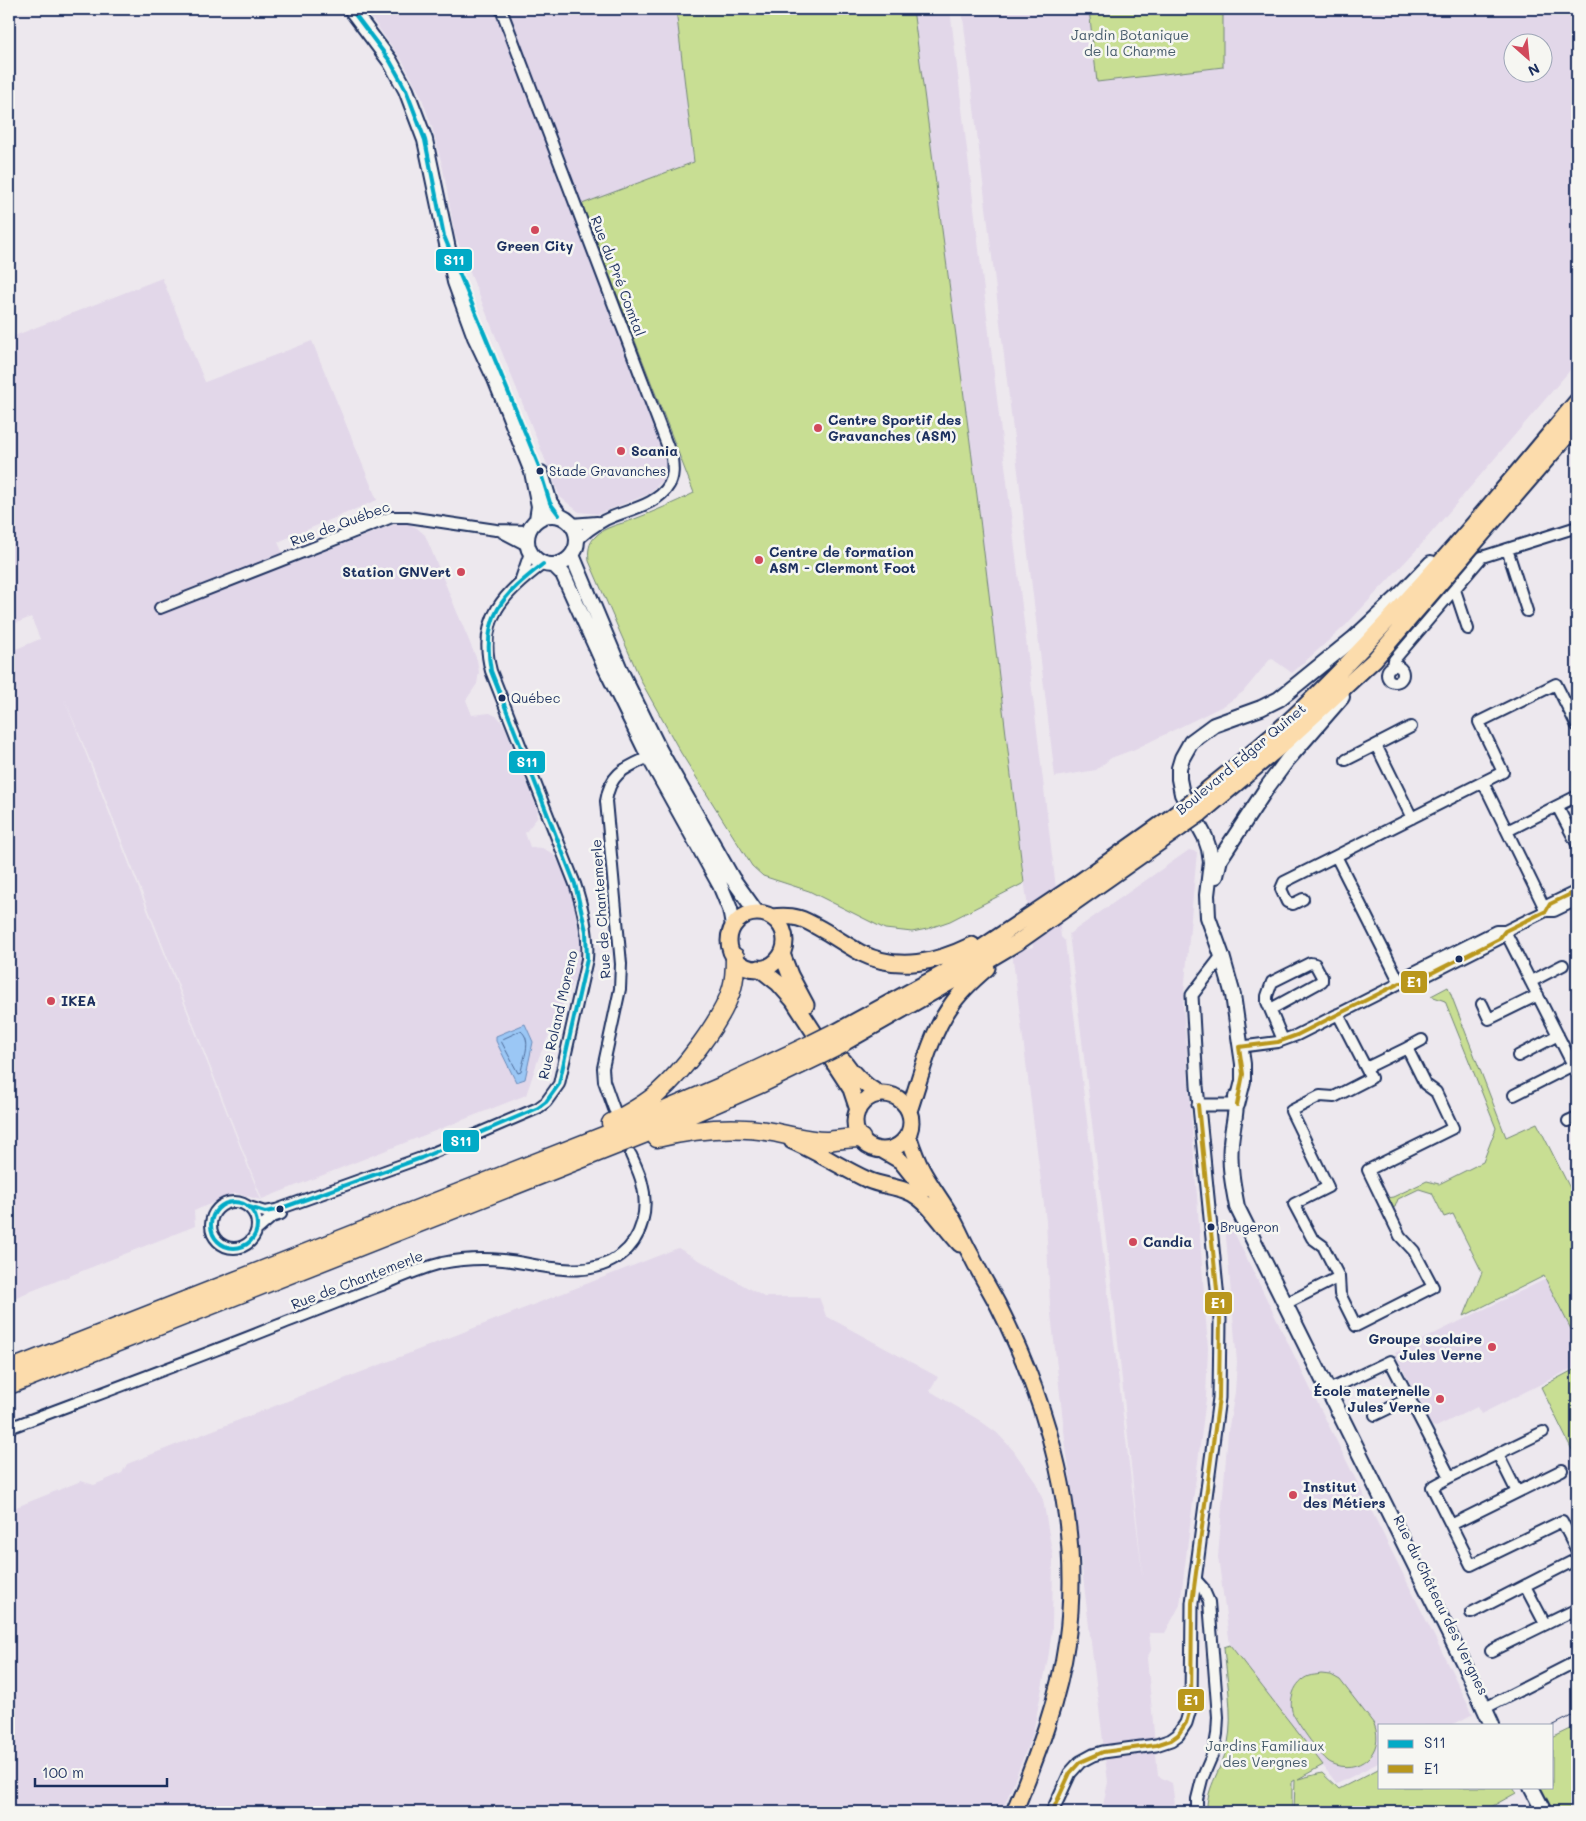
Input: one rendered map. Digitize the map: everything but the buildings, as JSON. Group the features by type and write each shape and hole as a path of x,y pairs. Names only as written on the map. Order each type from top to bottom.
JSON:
{"highway":[{"path":"500,1177 567,1142 604,1128 656,1095 677,1074 693,1054 724,1007 732,989 735,972 734,957"},
{"path":"9,1385 702,1110 838,1038"},
{"path":"9,1370 500,1177 816,1050"},
{"path":"596,1153 682,1132 710,1128 771,1131 826,1141 860,1138"}],"main road":[{"path":"351,9 390,61 406,90 425,140 444,236 458,291 532,472 539,506 537,519 528,543 536,560 548,564 563,574 606,670 649,757 720,885 730,909 733,926 729,942 734,957 741,964 750,968 768,966 782,954 784,946 782,929 778,922 764,915 732,878 660,751 621,672 574,548"},
{"path":"444,236 538,464 550,503 559,515 572,524 577,535 574,548 561,563 548,564"},
{"name":"Boulevard Edgar Quinet","path":"1196,808 1312,699 1416,592 1577,402"},
{"name":"Boulevard Edgar Quinet","path":"1018,942 1076,902 1177,822 1281,746 1360,675 1577,424"},
{"path":"1214,932 1208,918 1207,896 1211,862 1209,848 1180,788 1179,768 1186,750 1199,736 1214,725 1261,708 1279,699 1306,678 1399,596 1489,506"},
{"path":"537,519 551,514 559,515"},
{"path":"1214,932 1213,894 1220,859 1288,759 1360,675"},
{"name":"Boulevard Edgar Quinet","path":"838,1038 944,973 1074,886 1177,822"},
{"path":"733,926 739,919 748,915 788,915 802,918 862,953 879,960 901,964 918,964 938,960 1017,925"},
{"name":"Rue du Château des Vergnes","path":"1214,932 1233,995 1239,1046 1235,1074 1237,1105 1230,1145 1230,1165 1234,1189 1287,1303 1492,1724"},
{"path":"838,1038 941,988 1018,942"},
{"path":"909,1111 926,1059 950,1006 980,974 1018,942"},
{"path":"782,954 800,996 852,1073 863,1085 879,1094"},
{"path":"759,968 778,983 793,1000 851,1090 858,1110 856,1125 860,1138 866,1144 882,1150 901,1161 971,1256"},
{"path":"858,1110 871,1097 879,1094 888,1094 904,1103 909,1111 911,1119 908,1135 922,1169 952,1218 1013,1334 1032,1378 1055,1456 1069,1546 1071,1590 1067,1639 1058,1685 1039,1750 1014,1812"},
{"path":"771,1131 819,1153 852,1173 870,1181 914,1194 926,1204 971,1256"},
{"path":"882,1150 897,1146 908,1135"},
{"name":"Rue du Château des Vergnes","path":"1287,1303 1333,1388 1500,1724"},
{"path":"1523,1788 1535,1812"},
{"path":"1532,1788 1544,1812"}],"street":[{"name":"Rue du Pré Comtal","path":"501,9 672,458 673,474 670,484 663,492 654,499 605,520 587,531 574,548"},
{"name":"Rue de Québec","path":"160,608 392,517 408,517 496,530 528,543"},
{"name":"Rue du Pré Comtal","path":"572,524 605,520"},
{"path":"1393,666 1394,660 1482,557 1577,527"},
{"path":"520,580 528,543"},
{"path":"1507,548 1527,611"},
{"path":"520,580 548,564"},
{"name":"Rue Roland Moreno","path":"307,1201 421,1158 527,1114 546,1102 559,1084 585,972 588,948 582,909 575,884 487,657 487,632 493,616 520,580"},
{"path":"1455,590 1468,629"},
{"path":"1303,899 1293,904 1288,902 1281,889 1284,882 1503,772 1479,722 1556,684 1577,726"},
{"path":"1346,760 1411,728"},
{"path":"1376,745 1412,818"},
{"name":"Rue de Chantemerle","path":"614,1109 604,1081 603,1068 620,989 622,964 606,801 608,787 614,776 628,766 649,757"},
{"path":"1483,782 1546,911"},
{"path":"1507,831 1577,796"},
{"path":"1557,806 1577,844"},
{"path":"1336,856 1400,983"},
{"path":"1546,911 1550,904 1577,891"},
{"path":"1239,1046 1283,1040 1297,1036 1400,983 1408,975 1496,932 1505,931 1546,911 1554,911 1577,900"},
{"path":"1505,931 1575,1069 1514,1095"},
{"path":"1052,1812 1075,1767 1086,1758 1102,1752 1164,1743 1178,1735 1183,1729 1191,1706 1192,1603 1219,1398 1220,1319 1198,1105 1192,995 1222,956"},
{"path":"1270,1009 1322,981 1322,977 1314,964 1310,963 1272,982 1267,996 1270,1009 1283,1040"},
{"path":"1532,981 1563,965"},
{"path":"1482,1004 1489,1019 1538,995"},
{"path":"1338,1014 1371,1078 1334,1097 1320,1096 1291,1111 1328,1187 1294,1204 1312,1238 1323,1246 1339,1277 1340,1294 1356,1326 1433,1287 1414,1250 1400,1236 1368,1170 1453,1128 1436,1092 1425,1084 1407,1048"},
{"path":"1518,1056 1558,1035"},
{"path":"1366,1068 1422,1040"},
{"path":"1198,1105 1237,1105"},
{"name":"Rue de Chantemerle","path":"9,1428 182,1364 430,1266 474,1258 585,1270 610,1262 632,1244 643,1221 645,1207 642,1183 631,1155"},
{"path":"307,1201 272,1217 257,1230 251,1241 240,1248 233,1249 221,1244 212,1234 214,1214 223,1204 235,1202 270,1212 307,1201"},
{"path":"249,1207 256,1218 257,1230"},
{"path":"1287,1303 1339,1277"},
{"path":"1333,1388 1390,1361 1450,1478"},
{"path":"1375,1415 1410,1398"},
{"path":"1543,1432 1432,1487 1471,1565 1562,1521 1577,1551"},
{"path":"1498,1454 1517,1492"},
{"path":"1451,1525 1562,1470"},
{"path":"1471,1613 1577,1559"},
{"path":"1195,1579 1203,1588 1209,1602 1218,1717 1214,1751 1202,1779 1196,1812"},
{"path":"1525,1586 1545,1624"},
{"path":"1491,1651 1577,1609"},
{"path":"1491,1705 1577,1661"}],"shaded area":[{"path":"365,9 676,9 694,163 571,208 667,459 664,479 649,494 598,514 579,512 560,497 455,235 443,169 432,127 421,96 403,62"},
{"path":"913,9 950,9 1061,937 1065,941 1143,1579 1114,1304 1069,934 1189,850 1197,852 1183,1004 1208,1348 1206,1398 1180,1605 1165,1633 1149,1633 1151,1650 1147,1658 1158,1776 1172,1783 1176,1812 1100,1812 1108,1782 1066,1448 1050,1305 1046,1221 1012,952 1033,947 1000,696 978,503"},
{"path":"962,9 1089,9 1098,82 1222,67 1223,13 1228,9 1577,9 1577,362 1420,546 1345,626 1292,673 1271,658 1243,692 1225,705 1135,749 1111,758 1096,770 1055,777"},
{"path":"162,278 205,382 312,341 377,500 278,542 288,565 393,525 407,523 425,535 477,660 479,672 477,684 466,700 472,715 490,713 498,717 505,727 538,811 537,818 525,833 530,847 542,848 552,853 560,864 572,894 581,944 579,969 539,1057 526,1095 262,1199 95,772 64,698 261,1200 235,1193 194,1211 195,1226 9,1300 9,652 40,639 31,617 9,626 9,338"},
{"name":"Institut des Métiers","path":"1225,1226 1231,1226 1473,1714 1454,1724 1378,1724 1378,1763 1337,1784 1230,1645 1218,1557 1228,1432 1235,1392 1237,1362"},
{"path":"678,1248 764,1297 819,1297 826,1316 938,1377 930,1391 997,1433 1013,1450 1036,1483 1043,1500 1053,1557 1052,1628 1033,1733 1002,1812 9,1812 9,1510 81,1481 94,1485 122,1473 127,1464"},
{"name":"Groupe scolaire Jules Verne","path":"1546,1279 1577,1341 1577,1366 1481,1414 1477,1407 1436,1427 1432,1426 1395,1353"}],"green space":[{"name":"Centre Sportif des Gravanches (ASM)","path":"676,9 913,9 978,503 1024,883 950,921 927,929 912,932 885,929 809,891 763,876 752,866 681,753 642,683 589,561 590,545 599,533 656,511 694,493 582,204 694,162"},
{"name":"Jardin Botanique de la Charme","path":"1089,9 1228,9 1223,13 1223,67 1097,82"},
{"path":"1448,987 1506,1137 1537,1123 1577,1202 1577,1341 1544,1276 1464,1316 1482,1272 1453,1214 1444,1217 1432,1193 1419,1189 1398,1199 1393,1208 1387,1198 1427,1181 1439,1184 1483,1162 1496,1128 1445,1001 1431,996"},
{"path":"1577,1368 1577,1460 1541,1387"},
{"name":"Jardins Familiaux des Vergnes","path":"1230,1645 1323,1765 1298,1779 1322,1773 1339,1789 1378,1769 1378,1788 1514,1788 1516,1793 1482,1812 1294,1812 1295,1780 1292,1782 1292,1812 1207,1812 1209,1794 1226,1752 1230,1732 1230,1708 1224,1647"},
{"path":"1331,1675 1340,1680 1374,1724 1377,1734 1376,1744 1373,1752 1360,1764 1341,1766 1331,1763 1310,1741 1293,1714 1291,1703 1299,1682 1310,1676"},
{"path":"1577,1726 1577,1805 1573,1812 1554,1812 1542,1788 1554,1788 1554,1737"}],"water":[{"path":"525,1024 533,1042 525,1079 516,1082 496,1041 496,1036"}],"tram line":[{"path":"1554,1725 1577,1713"}],"transit line":[{"name":"S11","path":"351,9 390,61 406,90 425,140 444,236 538,464 550,503 559,515"},
{"name":"S11","path":"249,1207 265,1212 276,1210 421,1158 538,1108 546,1102 559,1084 587,959 586,931 575,884 491,671 489,652 489,636 492,621 498,609 516,586 543,564"},
{"name":"E1","path":"1239,1047 1278,1042 1297,1035 1400,983 1412,983 1499,939 1505,931 1546,911 1550,904 1577,891"},
{"name":"E1","path":"1237,1105 1243,1074 1239,1047"},
{"name":"E1","path":"1052,1812 1070,1773 1080,1762 1103,1752 1156,1745 1171,1740 1178,1735 1186,1723 1191,1706 1192,1603 1219,1398 1220,1319 1198,1105"},
{"name":"S11","path":"229,1202 239,1202 253,1212 257,1225 253,1238 247,1244 239,1248 229,1248 215,1238 211,1230 211,1220 221,1206 229,1202"}],"place":[{"name":"Green City","path":"535,230"},
{"name":"Centre Sportif des Gravanches (ASM)","path":"818,428"},
{"name":"Scania","path":"621,451"},
{"name":"Stade Gravanches","path":"540,471"},
{"name":"Centre de formation ASM - Clermont Foot","path":"759,560"},
{"name":"Station GNVert","path":"461,572"},
{"name":"Québec","path":"502,698"},
{"name":"IKEA","path":"51,1001"},
{"name":"Brugeron","path":"1211,1227"},
{"name":"Candia","path":"1133,1242"},
{"name":"Groupe scolaire Jules Verne","path":"1492,1347"},
{"name":"École maternelle Jules Verne","path":"1440,1399"},
{"name":"Institut des Métiers","path":"1293,1495"}]}
